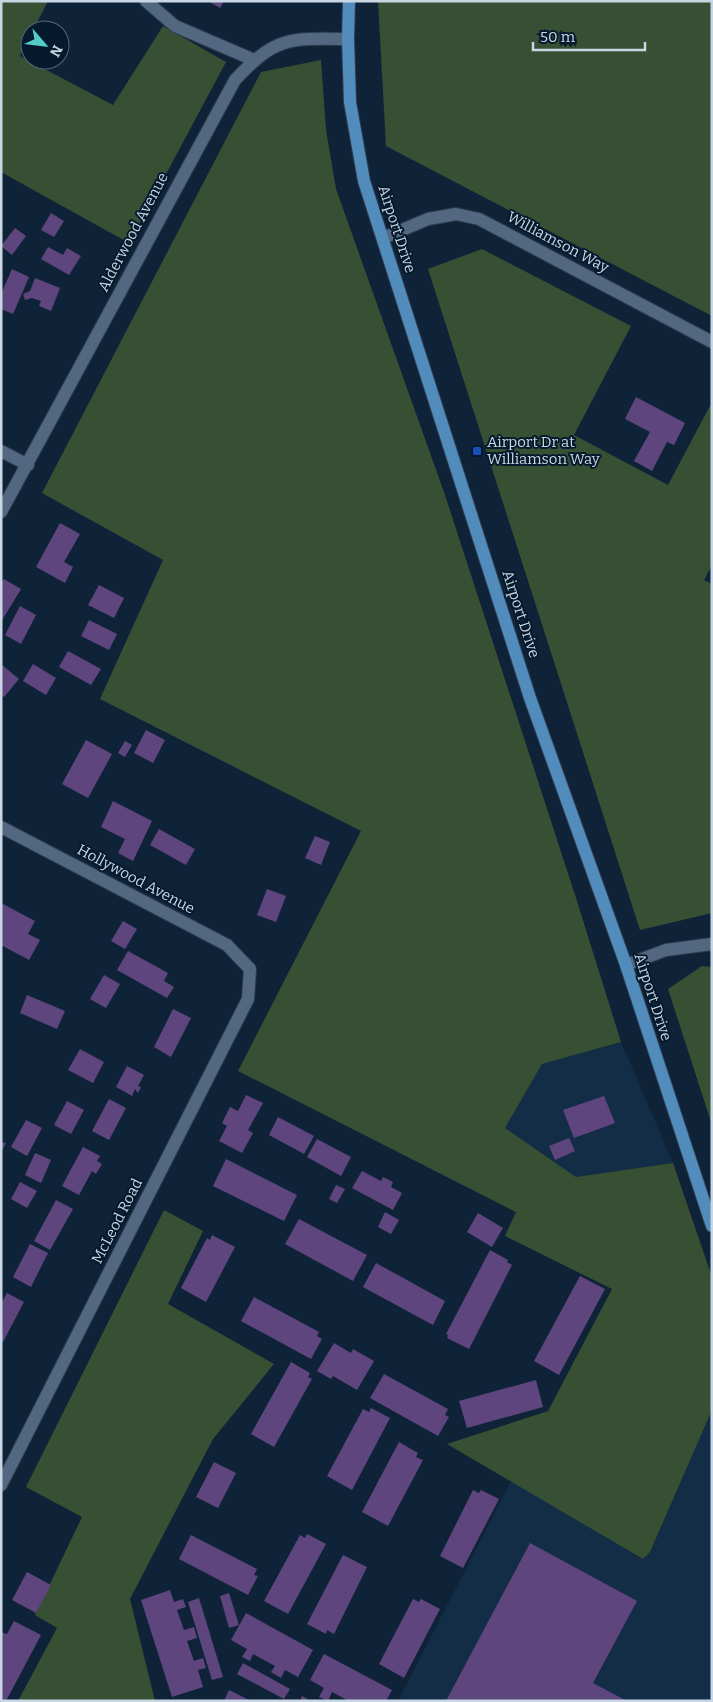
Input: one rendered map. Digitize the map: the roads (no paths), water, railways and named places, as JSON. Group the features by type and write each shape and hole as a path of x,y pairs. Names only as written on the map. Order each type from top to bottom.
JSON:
{"main road":[{"name":"Airport Drive","path":"349,1 350,102 364,181 530,698 626,965 712,1226"}],"street":[{"path":"146,1 175,26 254,60"},
{"name":"Alderwood Avenue","path":"1,512 28,465 222,100 235,80 254,60 269,48 288,41 315,38 348,39"},
{"name":"Williamson Way","path":"383,238 428,219 456,214 479,219 712,342"},
{"path":"1,451 28,465"},
{"name":"Hollywood Avenue","path":"1,827 227,945 250,969"},
{"path":"626,965 666,950 712,944"},
{"name":"McLeod Road","path":"1,1484 248,999 250,969"}],"place":[{"name":"Airport Dr at Williamson Way","path":"477,451"}]}
